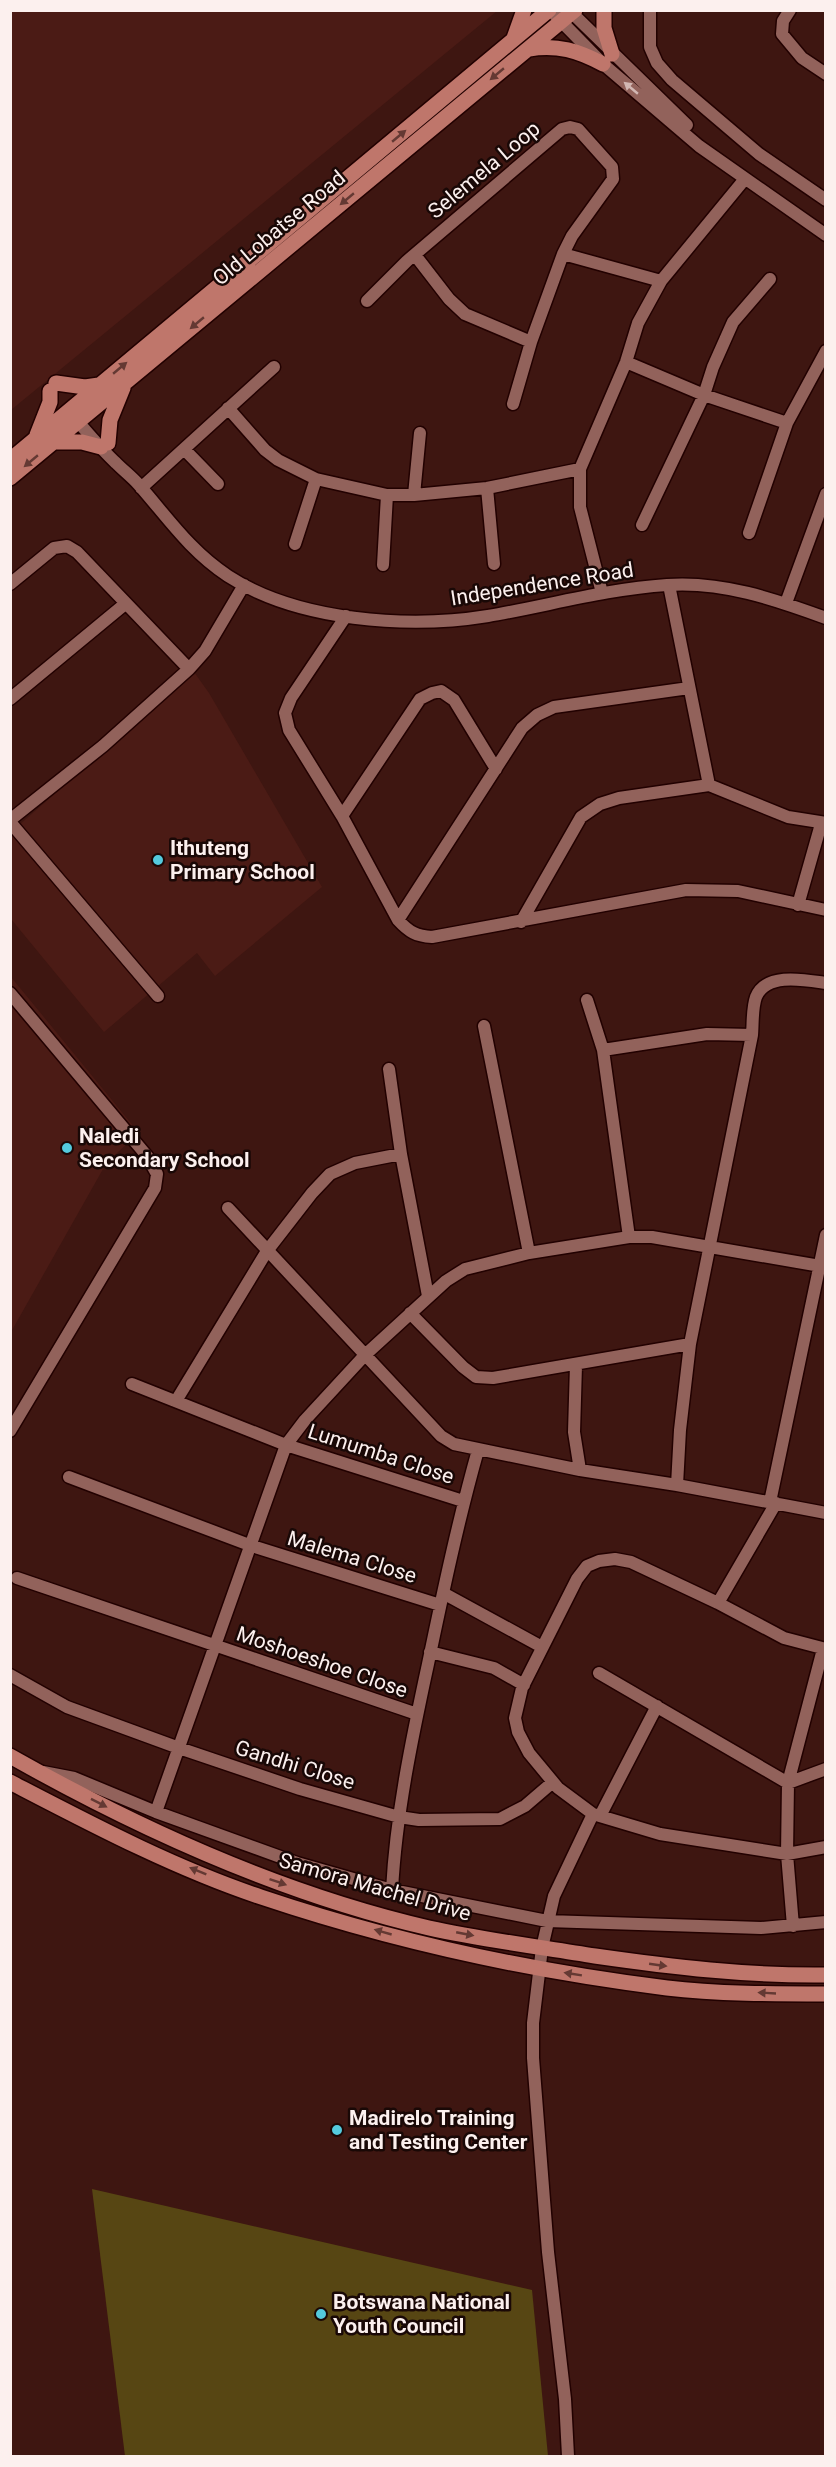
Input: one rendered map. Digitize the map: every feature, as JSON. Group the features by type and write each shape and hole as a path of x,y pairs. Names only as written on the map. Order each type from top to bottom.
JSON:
{"main road":[{"path":"513,40 524,10"},
{"path":"528,49 545,46 564,48 608,59 604,10"},
{"name":"Old Lobatse Road","path":"10,478 53,442 99,385 513,40 563,13"},
{"name":"Old Lobatse Road","path":"10,460 36,438 126,382 528,49 563,13"},
{"path":"53,442 104,445 110,420 126,382"},
{"path":"36,438 50,402 53,387 99,385"},
{"name":"Samora Machel Drive","path":"10,1756 148,1828 264,1878 333,1901 429,1928 542,1948 691,1970 795,1976 825,1975"},
{"name":"Samora Machel Drive","path":"10,1782 140,1848 260,1897 425,1944 540,1968 669,1988 825,1994"}],"street":[{"path":"650,10 650,47 657,63 672,80 759,154 825,200"},
{"path":"790,10 783,21 782,34 802,58 825,74"},
{"path":"563,13 608,59 702,140 709,151 744,180 825,235"},
{"name":"Selemela Loop","path":"415,255 562,129 570,127 578,129 612,167 614,174 612,184 572,237 563,254"},
{"path":"602,593 580,507 580,469 626,362 638,323 661,282 744,180"},
{"path":"513,404 531,342 563,254 661,282"},
{"path":"367,301 415,255 449,298 465,314 531,342"},
{"path":"642,525 704,395 713,367 733,322 770,279"},
{"path":"749,533 787,423 825,351"},
{"path":"626,362 704,395 787,423"},
{"path":"141,488 274,367"},
{"path":"228,408 265,450 278,460 316,479 387,495 414,495 487,488 580,469"},
{"name":"Independence Road","path":"77,414 182,538 219,569 244,585 282,602 345,616 431,621 486,616 602,593 669,585 726,589 756,594 825,618"},
{"path":"414,495 420,433"},
{"path":"184,449 218,484"},
{"path":"296,544 316,479"},
{"path":"487,488 494,564"},
{"path":"383,565 387,495"},
{"path":"786,603 825,497"},
{"path":"10,584 54,548 67,546 77,552 124,604 189,669"},
{"path":"158,996 10,821 103,746 189,669 205,651 244,585"},
{"path":"669,585 709,785"},
{"path":"10,699 124,604"},
{"path":"345,616 291,698 285,713 289,730 342,816 398,920 408,930 418,936 432,937 686,890 738,891 825,910"},
{"path":"398,920 522,728 537,715 554,707 689,688"},
{"path":"342,816 420,699 432,693 441,691 454,700 496,769"},
{"path":"521,922 581,818 600,804 619,798 709,785 788,817 823,824 798,905"},
{"path":"677,1485 680,1430 690,1344 752,1035 755,999 760,989 775,982 792,979 825,983"},
{"path":"10,993 147,1156 157,1174 155,1188 10,1431"},
{"path":"587,1000 603,1050 629,1237"},
{"path":"484,1026 529,1253"},
{"path":"603,1050 707,1034 752,1035"},
{"path":"389,1069 400,1154 428,1296"},
{"path":"176,1401 267,1251 312,1193 330,1174 356,1163 400,1154"},
{"path":"228,1208 441,1436 454,1444 580,1470 677,1485 825,1513"},
{"path":"718,1603 773,1502 822,1267 825,1234"},
{"path":"156,1812 286,1445 305,1420 365,1355 446,1281 465,1269 529,1253 629,1237 652,1237 822,1267"},
{"path":"410,1313 462,1366 476,1377 493,1378 690,1344"},
{"path":"576,1365 574,1432 580,1470"},
{"name":"Lumumba Close","path":"132,1384 286,1445 463,1502"},
{"path":"392,1890 393,1856 417,1714 463,1502 478,1450"},
{"name":"Malema Close","path":"69,1477 252,1546 441,1599 542,1647"},
{"path":"793,1926 787,1854 788,1783 824,1649 784,1638 632,1562 615,1559 599,1561 587,1566 577,1579 542,1647 517,1702 515,1718 518,1732 529,1753 553,1782 578,1805 596,1815 660,1834 787,1854 825,1847"},
{"name":"Moshoeshoe Close","path":"16,1578 417,1714"},
{"path":"430,1652 494,1668 524,1685"},
{"path":"600,1673 788,1783"},
{"name":"Gandhi Close","path":"10,1675 67,1707 179,1748 300,1789 399,1817 452,1820 500,1819 525,1806 553,1782"},
{"path":"568,2457 565,2399 549,2259 532,2058 533,2023 542,1948 554,1896 657,1706"},
{"path":"788,1783 825,1769"},
{"path":"38,1772 74,1778 156,1812 297,1863 392,1890 547,1922 761,1928 825,1922"}],"shaded area":[{"path":"11,10 497,10 497,11 11,410"},
{"name":"Ithuteng Primary School","path":"194,672 209,693 322,887 215,976 197,953 104,1032 11,919 10,833"},
{"name":"Naledi Secondary School","path":"11,977 139,1133 107,1162 11,1332"},
{"name":"Botswana National Youth Council","path":"92,2189 532,2290 548,2456 125,2456"}],"place":[{"name":"Ithuteng Primary School","path":"158,860"},
{"name":"Naledi Secondary School","path":"67,1148"},
{"name":"Madirelo Training and Testing Center","path":"337,2130"},
{"name":"Botswana National Youth Council","path":"321,2314"}]}
